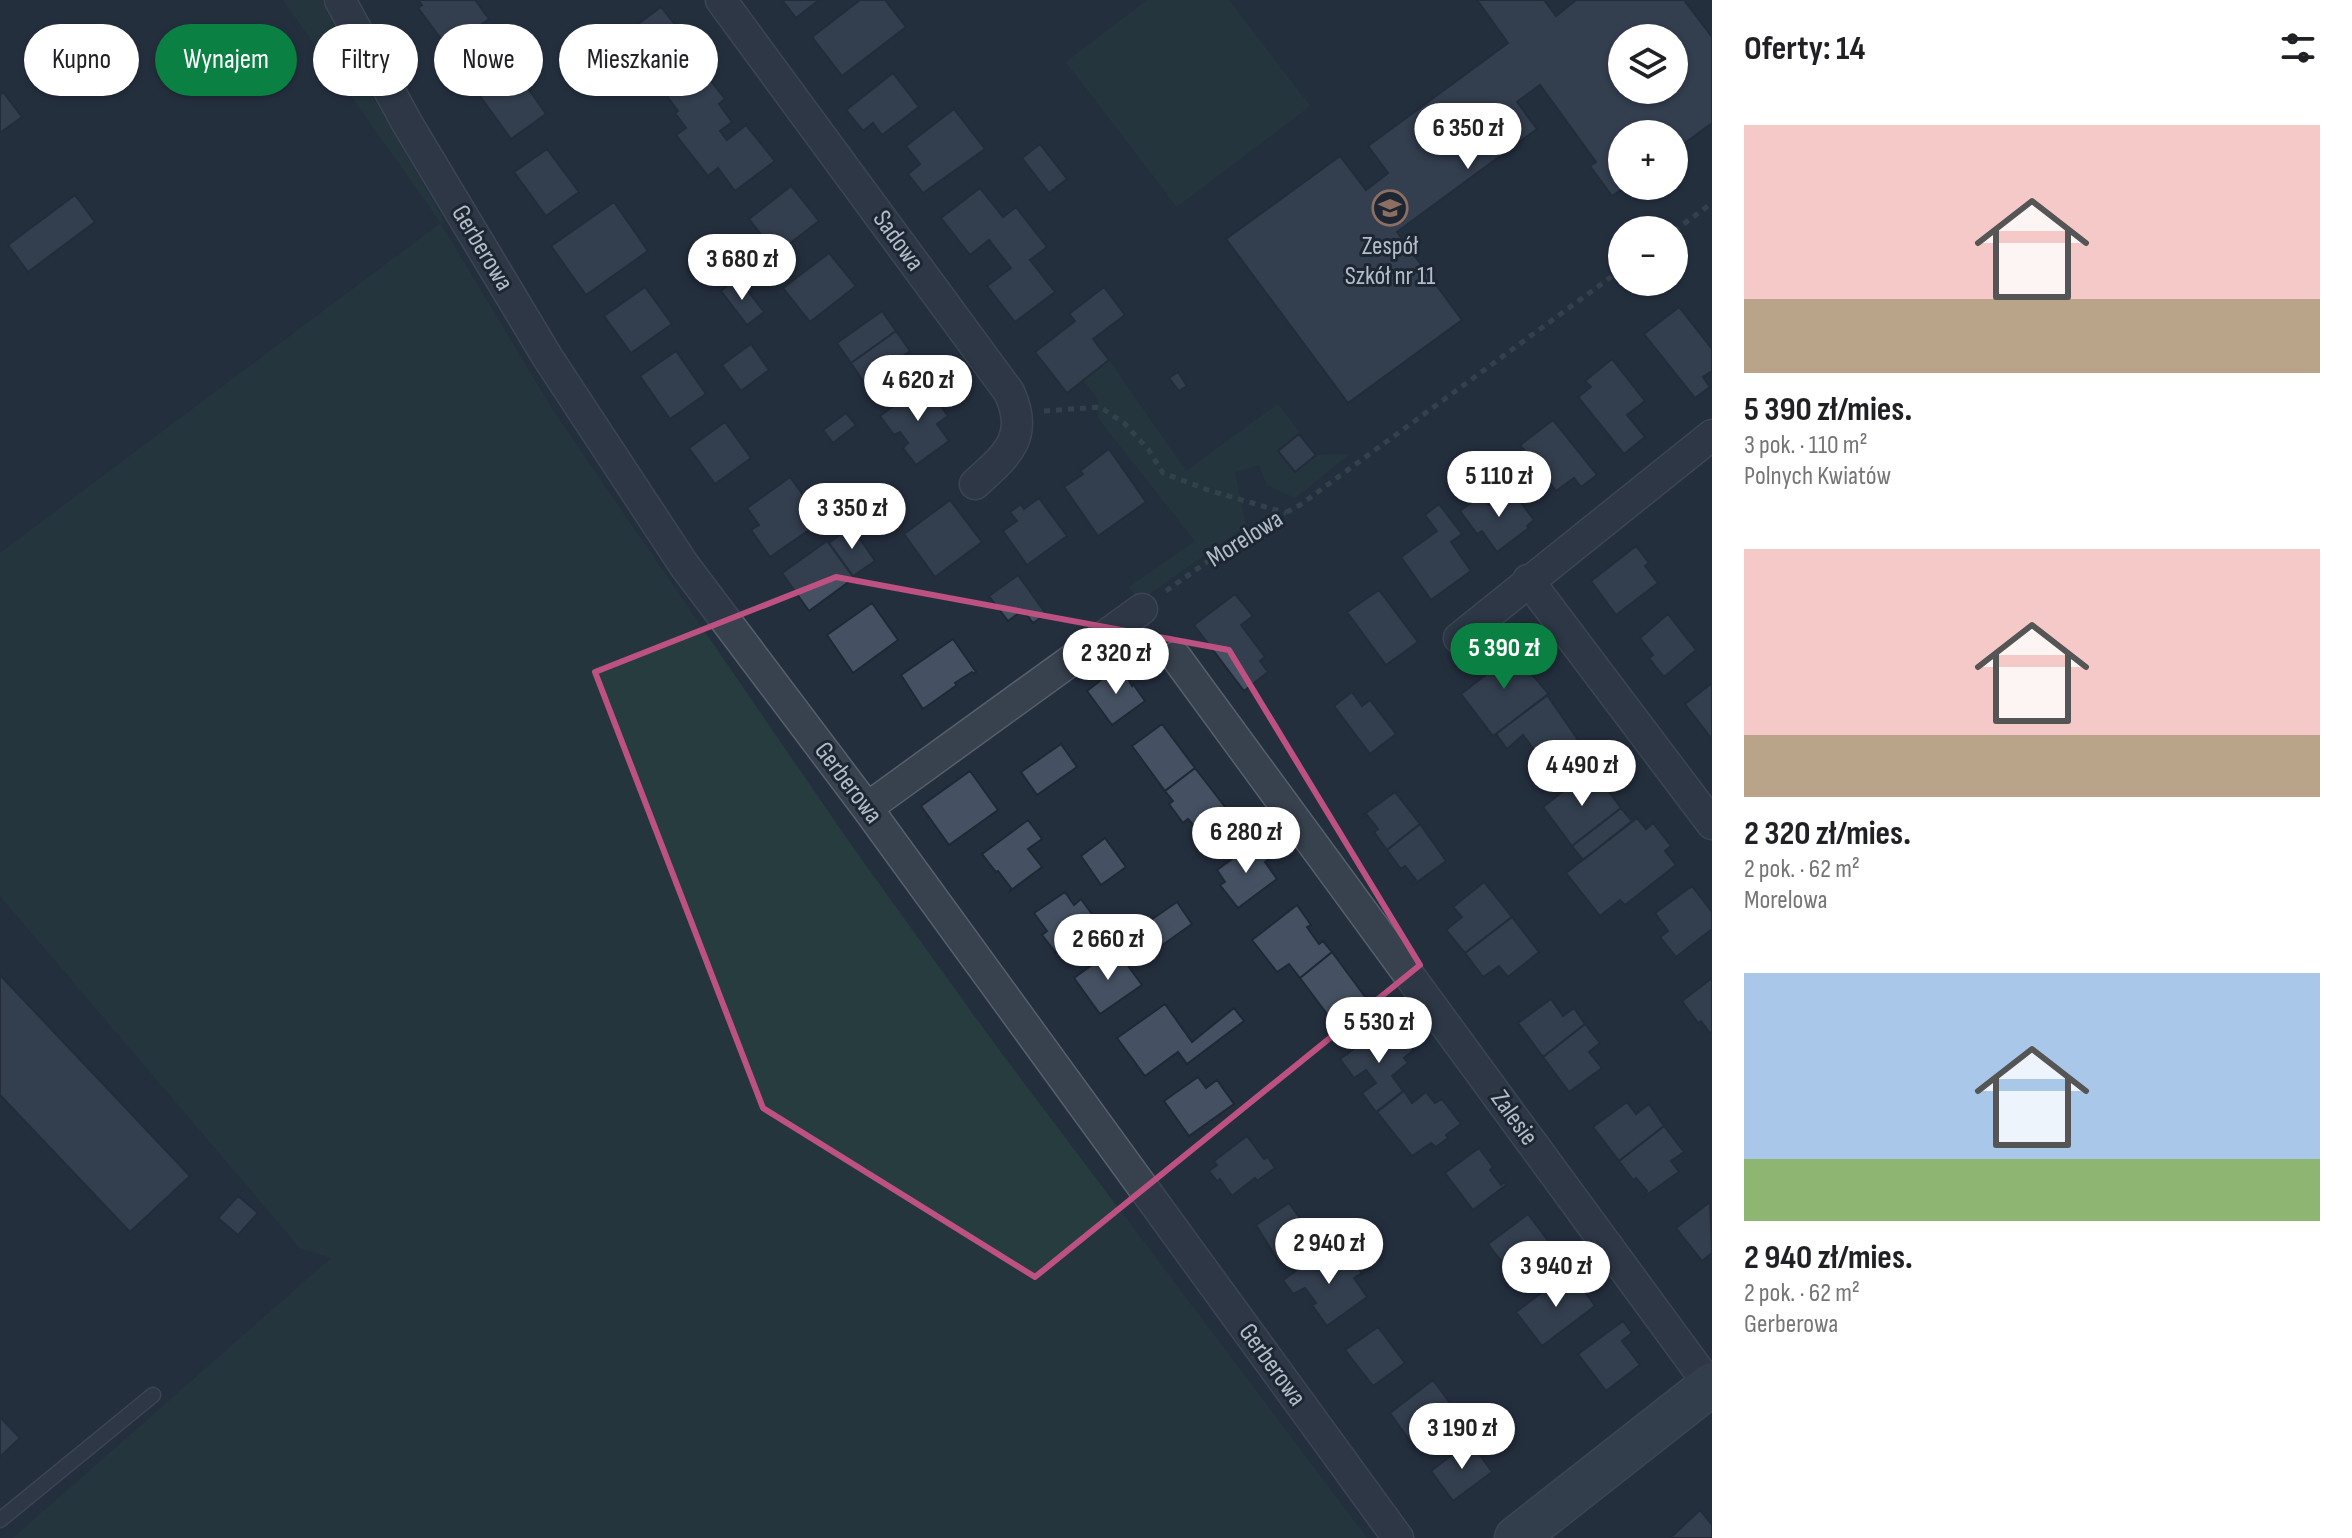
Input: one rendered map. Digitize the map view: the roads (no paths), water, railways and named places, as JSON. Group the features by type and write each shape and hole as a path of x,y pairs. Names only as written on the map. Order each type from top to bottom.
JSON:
{"street":[{"name":"Gerberowa","path":"340,0 407,123 548,358 684,565 867,808 1398,1538"},
{"name":"Sadowa","path":"721,0 1009,392 1019,412 1019,428 1014,441 975,484"},
{"path":"1459,638 1712,435"},
{"path":"1528,580 1712,824"},
{"path":"867,808 1142,609"},
{"name":"Zalesie","path":"1176,657 1711,1385"},
{"path":"1516,1538 1711,1385"}],"lane":[{"path":"0,1520 153,1395"}],"place":[{"name":"Zespół Szkół nr 11","path":"1390,208"}]}
